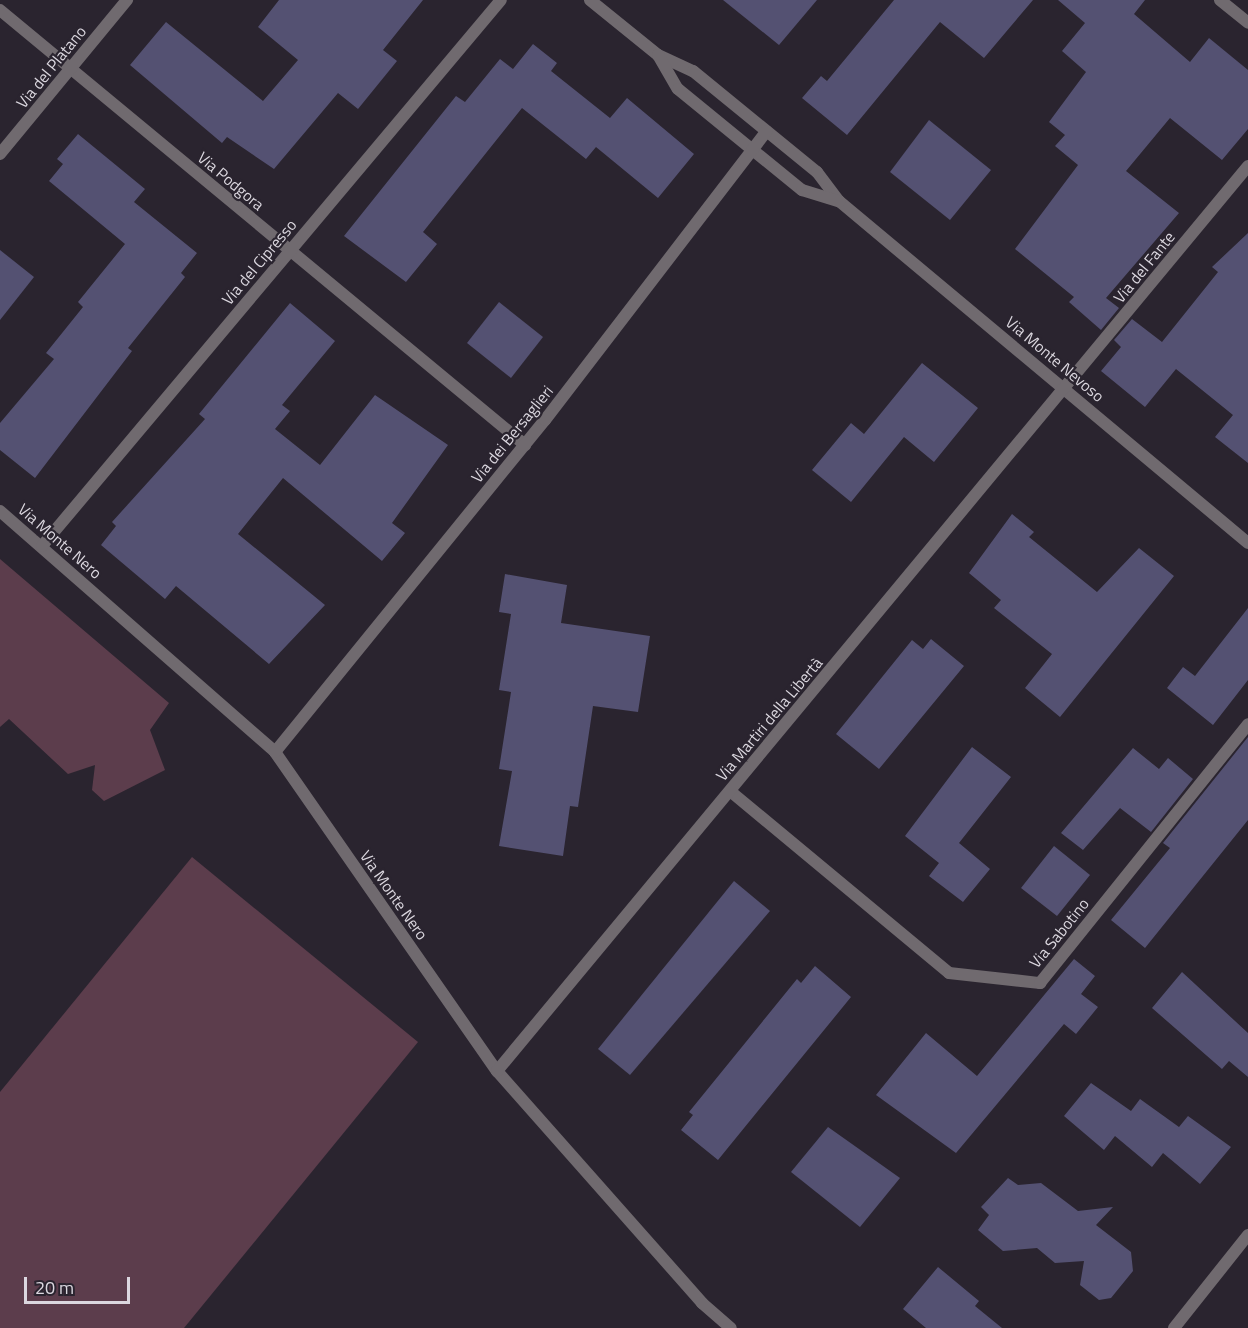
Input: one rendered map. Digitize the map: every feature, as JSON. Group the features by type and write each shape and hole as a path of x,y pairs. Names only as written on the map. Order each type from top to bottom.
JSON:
{"street":[{"name":"Via del Platano","path":"0,154 127,0"},
{"name":"Via del Cipresso","path":"42,546 501,0"},
{"name":"Via Monte Nevoso","path":"590,0 658,55 693,71 817,171 839,201 1248,543"},
{"path":"1220,0 1248,23"},
{"name":"Via Podgora","path":"0,10 525,445"},
{"name":"Via Monte Nevoso","path":"658,55 678,89 752,150 802,190 839,201"},
{"name":"Via dei Bersaglieri","path":"275,752 525,445 767,131"},
{"name":"Via del Fante","path":"1066,389 1248,166"},
{"name":"Via Martiri della Libertà","path":"497,1071 1066,389"},
{"name":"Via Monte Nero","path":"0,511 275,752 497,1071 702,1303 731,1328"},
{"name":"Via Sabotino","path":"730,791 949,973 1040,983 1248,724"},
{"path":"1174,1328 1248,1235"}],"shaded area":[{"path":"0,559 169,703 150,730 165,770 104,801 92,790 95,765 68,774 9,719 0,727"},
{"path":"192,857 418,1042 184,1328 0,1328 0,1092"}],"building":[{"path":"279,0 423,0 383,50 397,61 358,109 338,93 274,169 227,137 222,143 130,65 166,22 263,101 298,60 258,27"},
{"path":"723,0 817,0 779,45"},
{"path":"894,0 1033,0 984,58 940,22 847,135 802,98 821,76 827,81"},
{"path":"1058,0 1145,0 1134,14 1190,62 1209,38 1248,70 1248,129 1222,160 1170,118 1126,171 1179,213 1106,298 1119,308 1101,330 1069,302 1074,297 1015,249 1078,165 1055,146 1065,135 1049,122 1086,72 1062,51 1085,23"},
{"path":"533,44 557,63 551,71 610,118 627,98 694,154 658,198 596,147 586,159 522,108 423,232 437,244 406,282 344,236 456,96 465,102 500,59 513,69"},
{"path":"929,120 991,170 950,220 890,172"},
{"path":"78,134 145,189 134,202 197,253 181,273 185,277 128,348 132,351 35,478 0,450 0,423 54,359 46,353 83,307 78,302 125,244 49,181 63,164 57,159"},
{"path":"1248,233 1248,463 1215,437 1233,415 1176,369 1145,407 1101,371 1121,347 1114,340 1132,319 1162,342 1218,272 1212,267"},
{"path":"0,250 34,277 0,320"},
{"path":"499,302 543,337 511,378 467,343"},
{"path":"290,303 335,341 282,405 290,411 275,429 320,465 375,395 448,445 392,523 405,533 382,561 283,478 238,534 325,605 269,664 176,586 165,599 101,545 116,526 112,522 205,419 199,414"},
{"path":"922,363 978,408 934,462 904,437 851,502 812,470 851,423 864,434"},
{"path":"1012,514 1034,532 1029,537 1097,592 1139,548 1174,576 1060,717 1025,688 1052,654 994,608 1001,600 969,573"},
{"path":"505,574 567,585 561,623 650,636 638,712 593,706 578,807 570,806 563,856 499,846 512,771 499,769 511,692 499,690 511,614 499,612"},
{"path":"1248,608 1248,680 1213,725 1167,688 1183,667 1195,676"},
{"path":"931,639 964,666 879,769 836,734 912,640 923,649"},
{"path":"1248,737 1248,820 1145,948 1111,920 1170,848 1163,843"},
{"path":"972,747 1011,777 959,843 990,869 963,902 929,876 939,863 905,836"},
{"path":"1133,748 1159,769 1168,758 1193,779 1151,832 1120,808 1083,850 1061,833"},
{"path":"1054,846 1090,875 1057,916 1021,888"},
{"path":"734,881 770,911 630,1075 598,1049"},
{"path":"1074,959 1095,976 1081,994 1098,1007 1076,1034 1064,1024 956,1153 876,1095 926,1033 977,1076"},
{"path":"815,966 851,997 718,1160 681,1130 693,1115 689,1112 797,979 801,983"},
{"path":"1182,972 1248,1033 1248,1077 1229,1061 1222,1069 1152,1008"},
{"path":"1091,1083 1131,1111 1140,1099 1179,1127 1188,1116 1231,1147 1200,1184 1163,1153 1152,1167 1115,1136 1104,1150 1064,1116"},
{"path":"828,1127 900,1178 860,1227 791,1172"},
{"path":"1008,1178 1018,1185 1041,1183 1078,1211 1113,1207 1096,1225 1131,1252 1133,1271 1111,1298 1099,1300 1080,1285 1084,1261 1055,1263 1037,1248 1003,1251 978,1230 989,1215 981,1207"},
{"path":"938,1267 979,1301 975,1306 1002,1328 926,1328 903,1309"}]}
